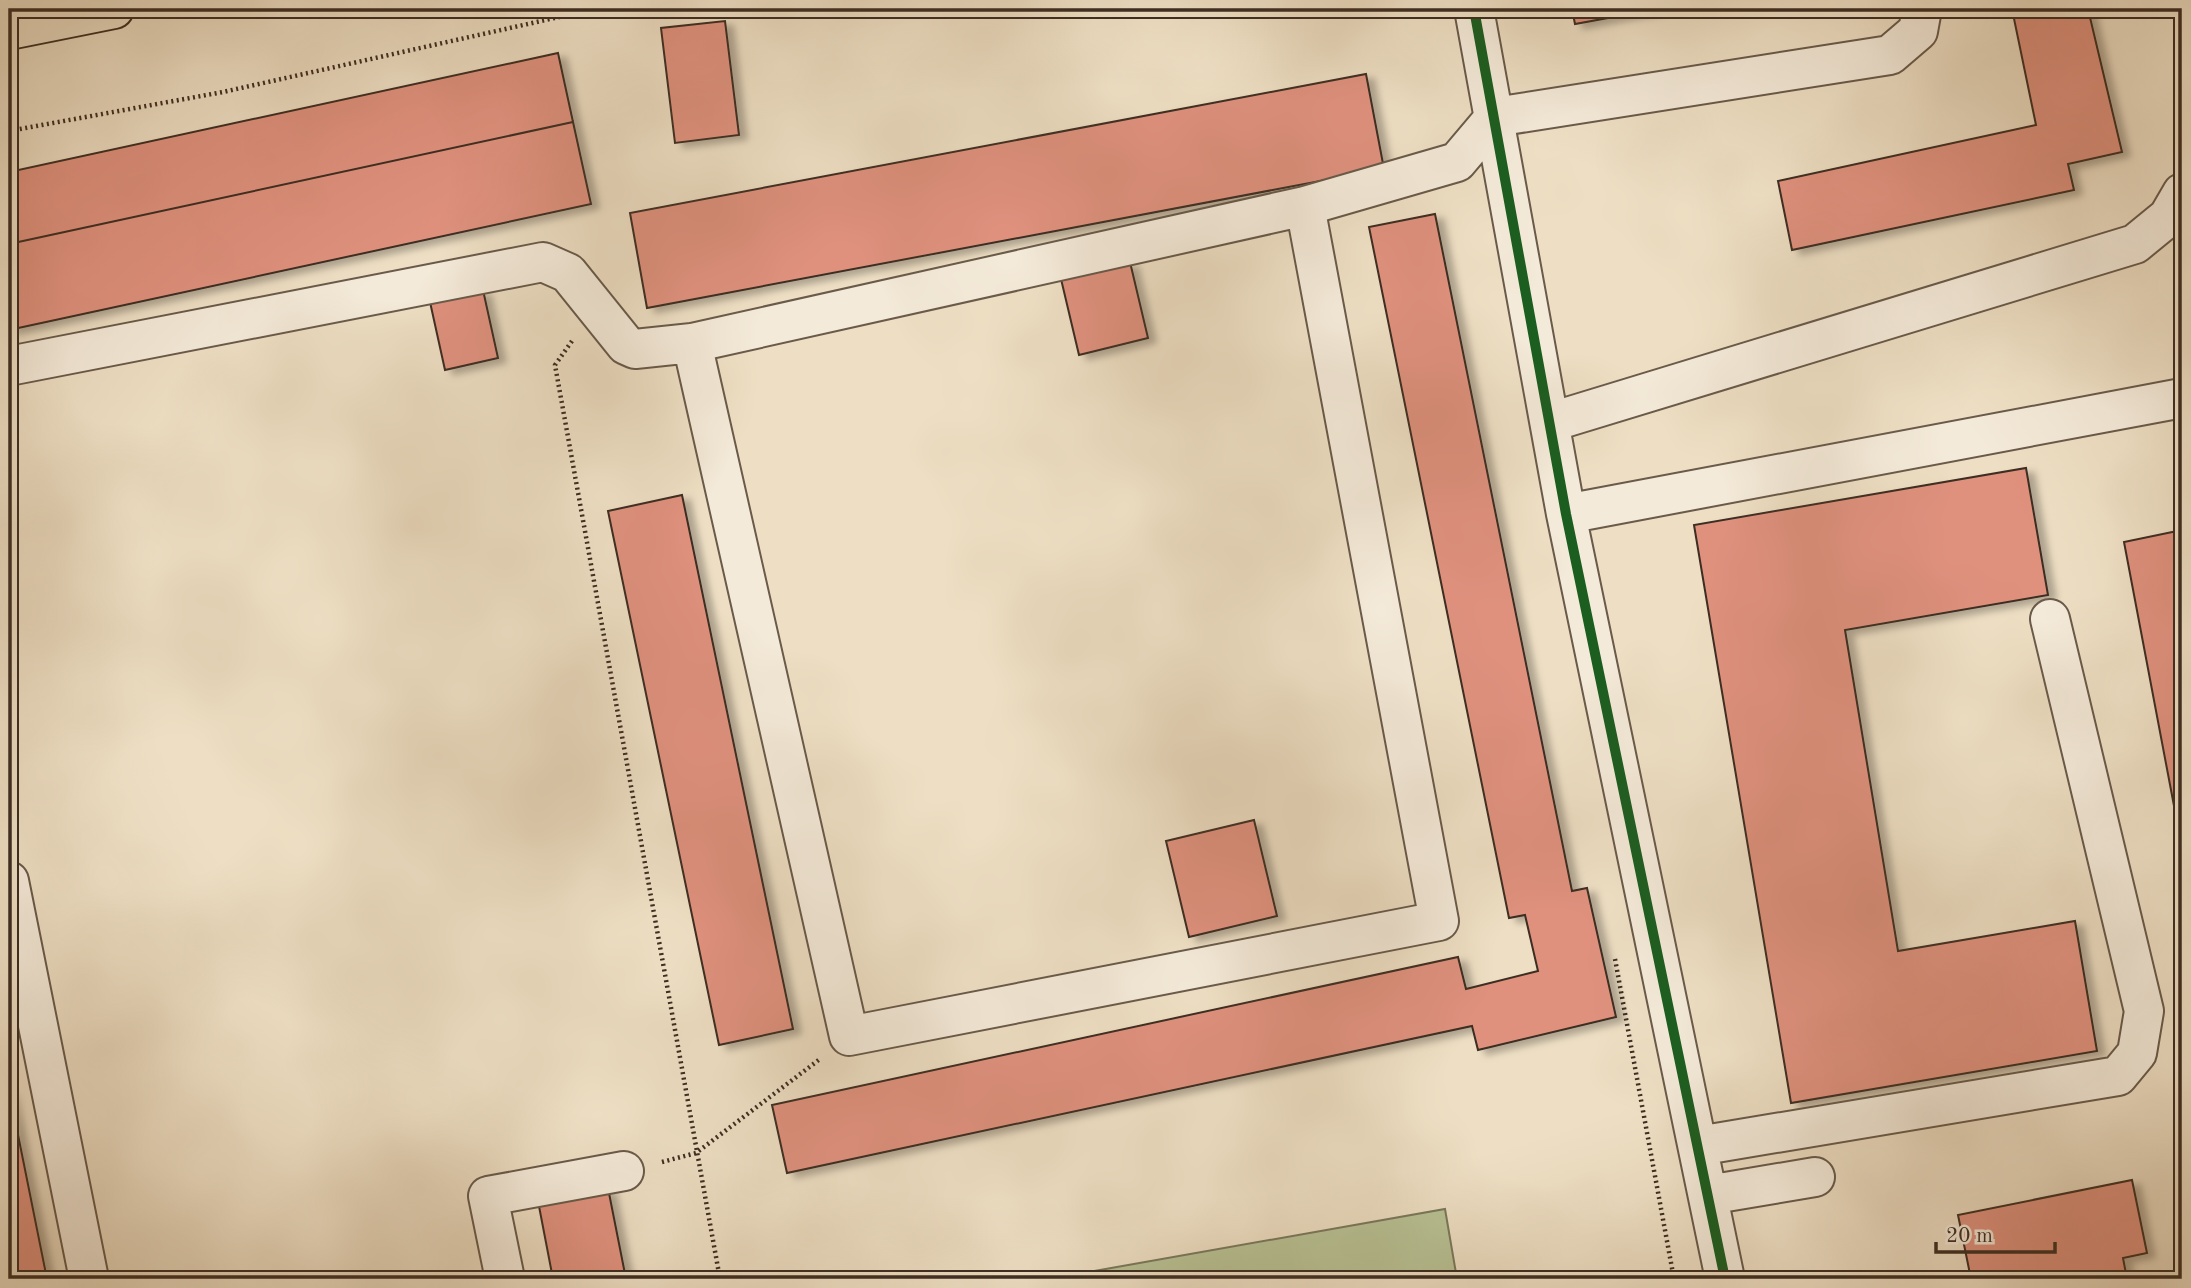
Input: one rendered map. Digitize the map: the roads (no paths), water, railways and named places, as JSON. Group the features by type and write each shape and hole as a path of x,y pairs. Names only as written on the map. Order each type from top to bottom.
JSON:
{"main road":[{"path":"9,30 114,9"}],"street":[{"path":"1474,9 1566,514 1725,1279"},
{"path":"9,366 543,262 568,273 615,335 635,349 692,343 1305,206 1457,162 1495,117 1891,55 1918,31 1922,9"},
{"path":"1551,422 2134,244 2168,217 2182,193"},
{"path":"692,343 849,1036 1439,920 1305,206"},
{"path":"1566,514 2182,398"},
{"path":"1698,1146 2118,1076 2137,1053 2144,1011 2050,619"},
{"path":"9,881 89,1279"},
{"path":"505,1279 488,1196 624,1171"},
{"path":"1708,1195 1815,1177"}]}
